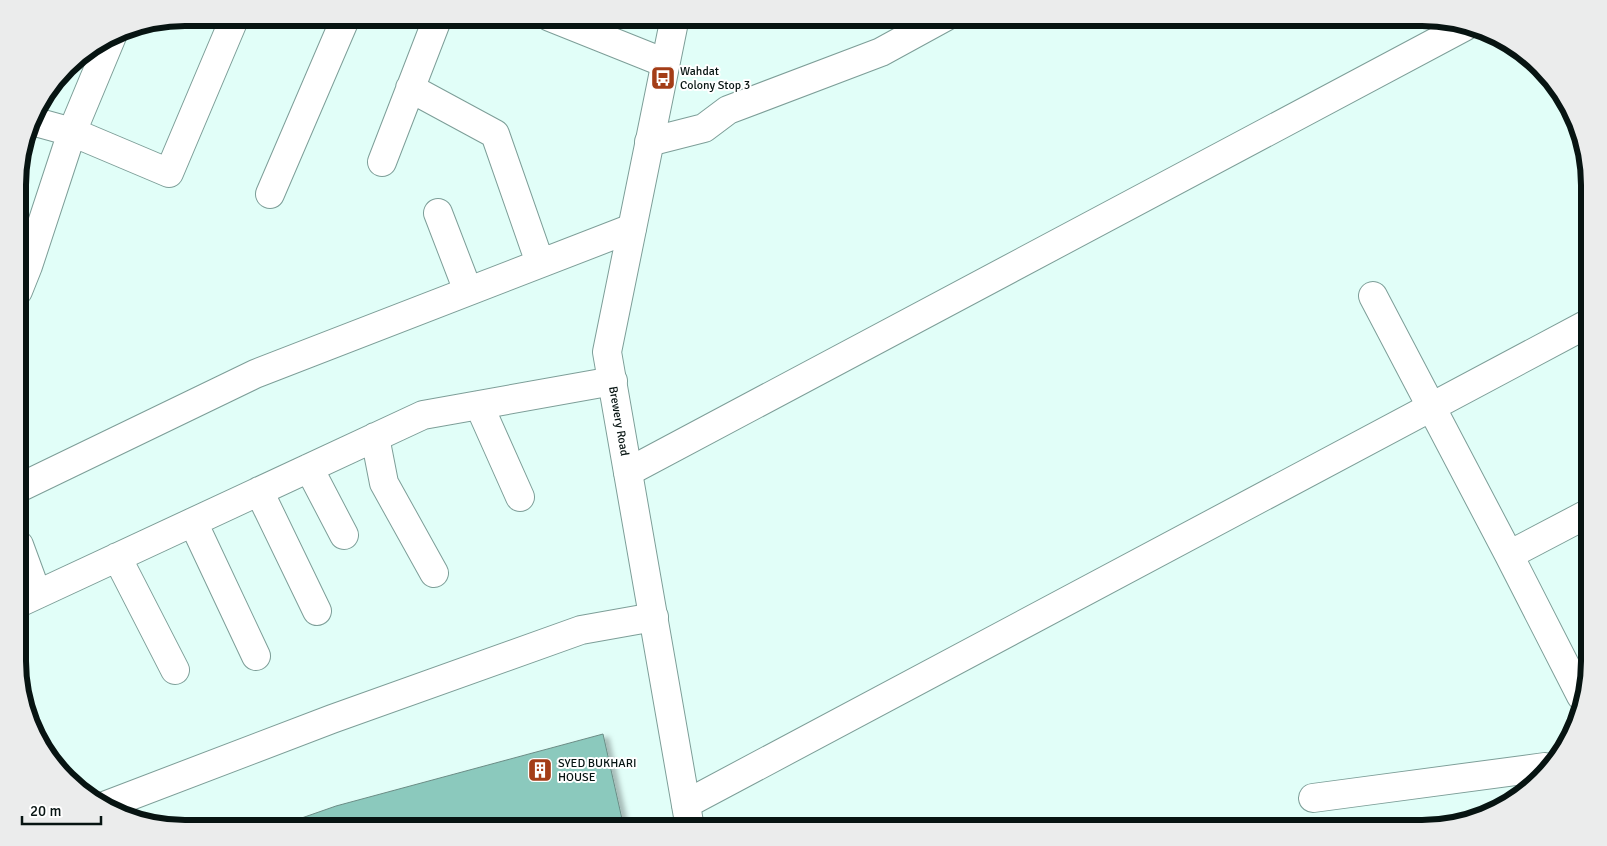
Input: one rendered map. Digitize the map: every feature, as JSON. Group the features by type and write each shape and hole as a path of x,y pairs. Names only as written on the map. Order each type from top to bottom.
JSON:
{"street":[{"path":"649,142 704,128 728,110 881,52 929,26"},
{"path":"39,123 72,132 169,173 231,27"},
{"path":"270,194 342,27"},
{"path":"382,162 434,27"},
{"path":"572,27 665,63"},
{"name":"Brewery Road","path":"673,27 607,352 688,816"},
{"path":"628,472 1458,30"},
{"path":"27,254 72,132 107,47"},
{"path":"410,88 496,134 540,263"},
{"path":"438,213 468,291"},
{"path":"26,484 255,374 632,228"},
{"path":"1373,296 1578,689"},
{"path":"688,816 1431,407 1581,327"},
{"path":"28,599 423,415 613,381"},
{"path":"479,405 520,496"},
{"path":"375,437 384,483 434,573"},
{"path":"310,468 344,535"},
{"path":"259,491 317,611"},
{"path":"1509,555 1581,517"},
{"path":"193,522 256,656"},
{"path":"117,557 175,670"},
{"path":"114,802 332,719 581,630 654,616"},
{"path":"1313,798 1540,767"}],"building":[{"name":"SYED BUKHARI HOUSE","path":"603,734 622,820 296,820 336,806"}],"place":[{"name":"Wahdat Colony Stop 3","path":"663,78"},
{"name":"SYED BUKHARI HOUSE","path":"540,770"}]}
